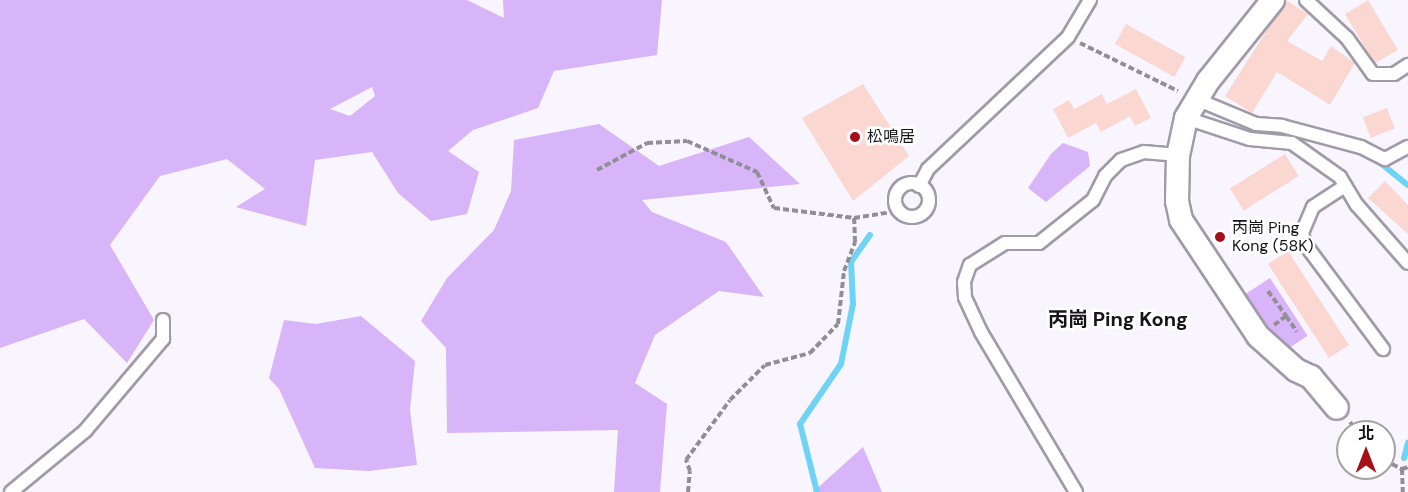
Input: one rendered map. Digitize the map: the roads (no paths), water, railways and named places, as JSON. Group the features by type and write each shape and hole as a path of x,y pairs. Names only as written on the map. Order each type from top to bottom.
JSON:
{"street":[{"path":"1274,0 1191,109 1178,155 1177,201 1181,220 1258,336 1296,370 1311,377 1337,408"}],"lane":[{"path":"919,186 928,169 1068,37 1090,0"},
{"path":"1306,0 1347,38 1373,75 1394,75 1408,64"},
{"path":"1191,109 1257,124 1282,126 1361,147 1385,159 1408,147"},
{"path":"1191,109 1250,138 1292,143 1340,177 1357,205 1408,263"},
{"path":"1076,492 981,332 964,297 964,282 970,265 1005,243 1040,243 1093,200 1105,176 1121,160 1144,152 1178,155"},
{"path":"1345,186 1313,207 1302,232 1305,244 1383,348"},
{"path":"10,492 85,431 163,339 163,320"}],"waterway":[{"path":"1378,161 1408,185"},
{"path":"817,492 800,424 841,364 853,304 851,262 870,235"},
{"path":"1404,458 1408,443"}],"place":[{"name":"松鳴居","path":"855,137"},
{"name":"丙崗 Ping Kong (58K)","path":"1220,237"}],"district":[{"name":"丙崗 Ping Kong","path":"1118,319"}]}
